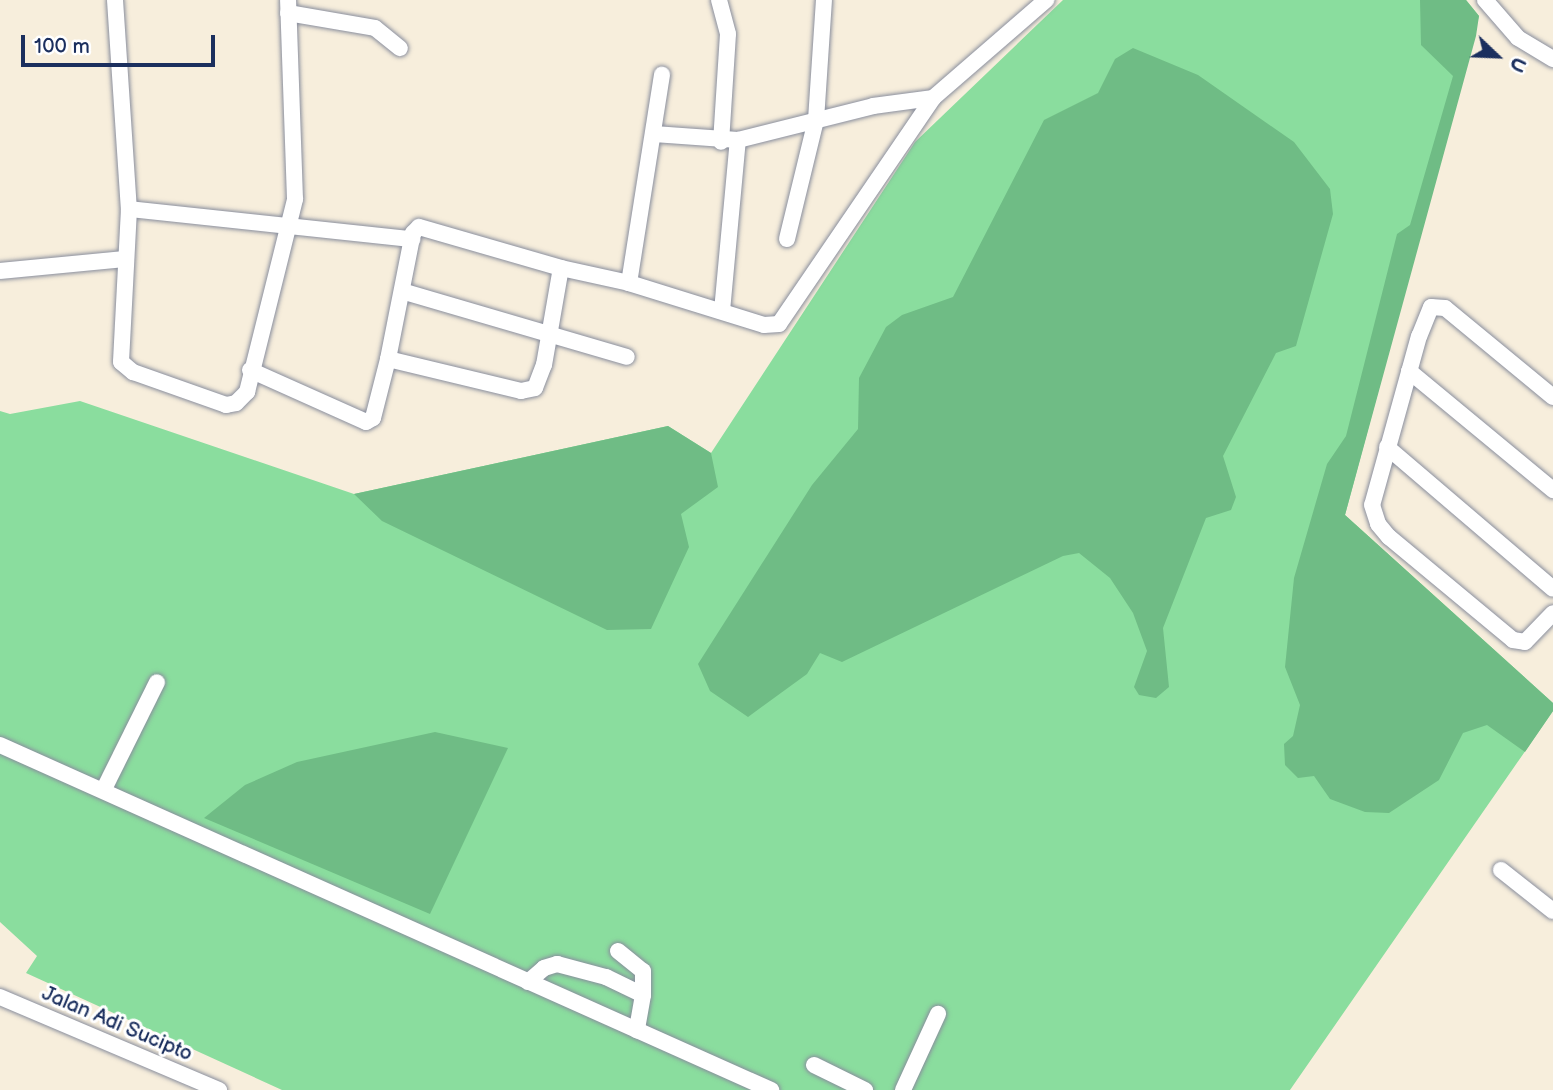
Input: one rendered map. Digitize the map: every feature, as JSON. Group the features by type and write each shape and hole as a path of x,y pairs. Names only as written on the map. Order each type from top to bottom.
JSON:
{"street":[{"path":"115,0 129,209 119,351 124,366 226,405 244,398 289,228 296,174 288,6 375,28 400,48"},
{"path":"719,0 728,34 721,142"},
{"path":"787,239 816,120 824,0"},
{"path":"250,370 366,422 373,418 404,292 412,239 415,230 424,228 561,268 629,283 764,325 783,320 872,182 933,98 1046,0"},
{"path":"1485,0 1518,38 1553,59"},
{"path":"629,283 662,75"},
{"path":"654,134 721,142 738,140 816,120 933,98"},
{"path":"722,311 738,140"},
{"path":"129,209 412,239"},
{"path":"0,271 124,259"},
{"path":"388,359 529,392 540,383 561,268"},
{"path":"404,292 627,358"},
{"path":"1553,397 1438,306 1425,315 1372,505 1378,524 1389,537 1518,642 1530,638 1553,612"},
{"path":"1409,371 1553,490"},
{"path":"1387,447 1553,589"},
{"path":"104,789 157,682"},
{"path":"0,745 104,789 771,1090"},
{"path":"1501,870 1553,911"},
{"path":"618,951 643,971 643,995 637,1030"},
{"path":"528,982 544,968 557,964 606,977 643,995"},
{"name":"Jalan Adi Sucipto","path":"0,997 219,1090"},
{"path":"903,1090 938,1014"},
{"path":"814,1065 865,1090"}],"green space":[{"path":"1063,0 1466,0 1479,16 1345,515 1553,703 1553,711 1290,1090 282,1090 26,973 37,956 0,922 0,411 10,414 80,401 354,494 668,426 711,453 915,142"},
{"path":"1420,0 1466,0 1479,16 1476,36 1345,515 1553,703 1553,711 1525,752 1487,725 1463,733 1439,780 1389,813 1365,812 1330,799 1314,776 1298,778 1285,765 1284,744 1293,736 1300,705 1285,667 1294,578 1327,464 1346,436 1397,234 1410,225 1453,76 1421,45"},
{"path":"1133,48 1198,75 1294,142 1330,189 1333,214 1296,346 1276,353 1223,456 1236,497 1231,510 1206,518 1163,628 1169,687 1156,698 1139,695 1134,687 1147,651 1133,613 1110,578 1079,553 1063,556 842,662 820,653 807,674 748,717 710,691 698,664 812,485 858,429 859,378 886,327 902,315 953,297 1044,120 1098,93 1115,59"},
{"path":"668,426 711,453 718,487 681,514 689,547 651,629 607,630 382,521 354,494"},
{"path":"435,732 508,748 430,914 204,818 245,785 297,762"}]}
